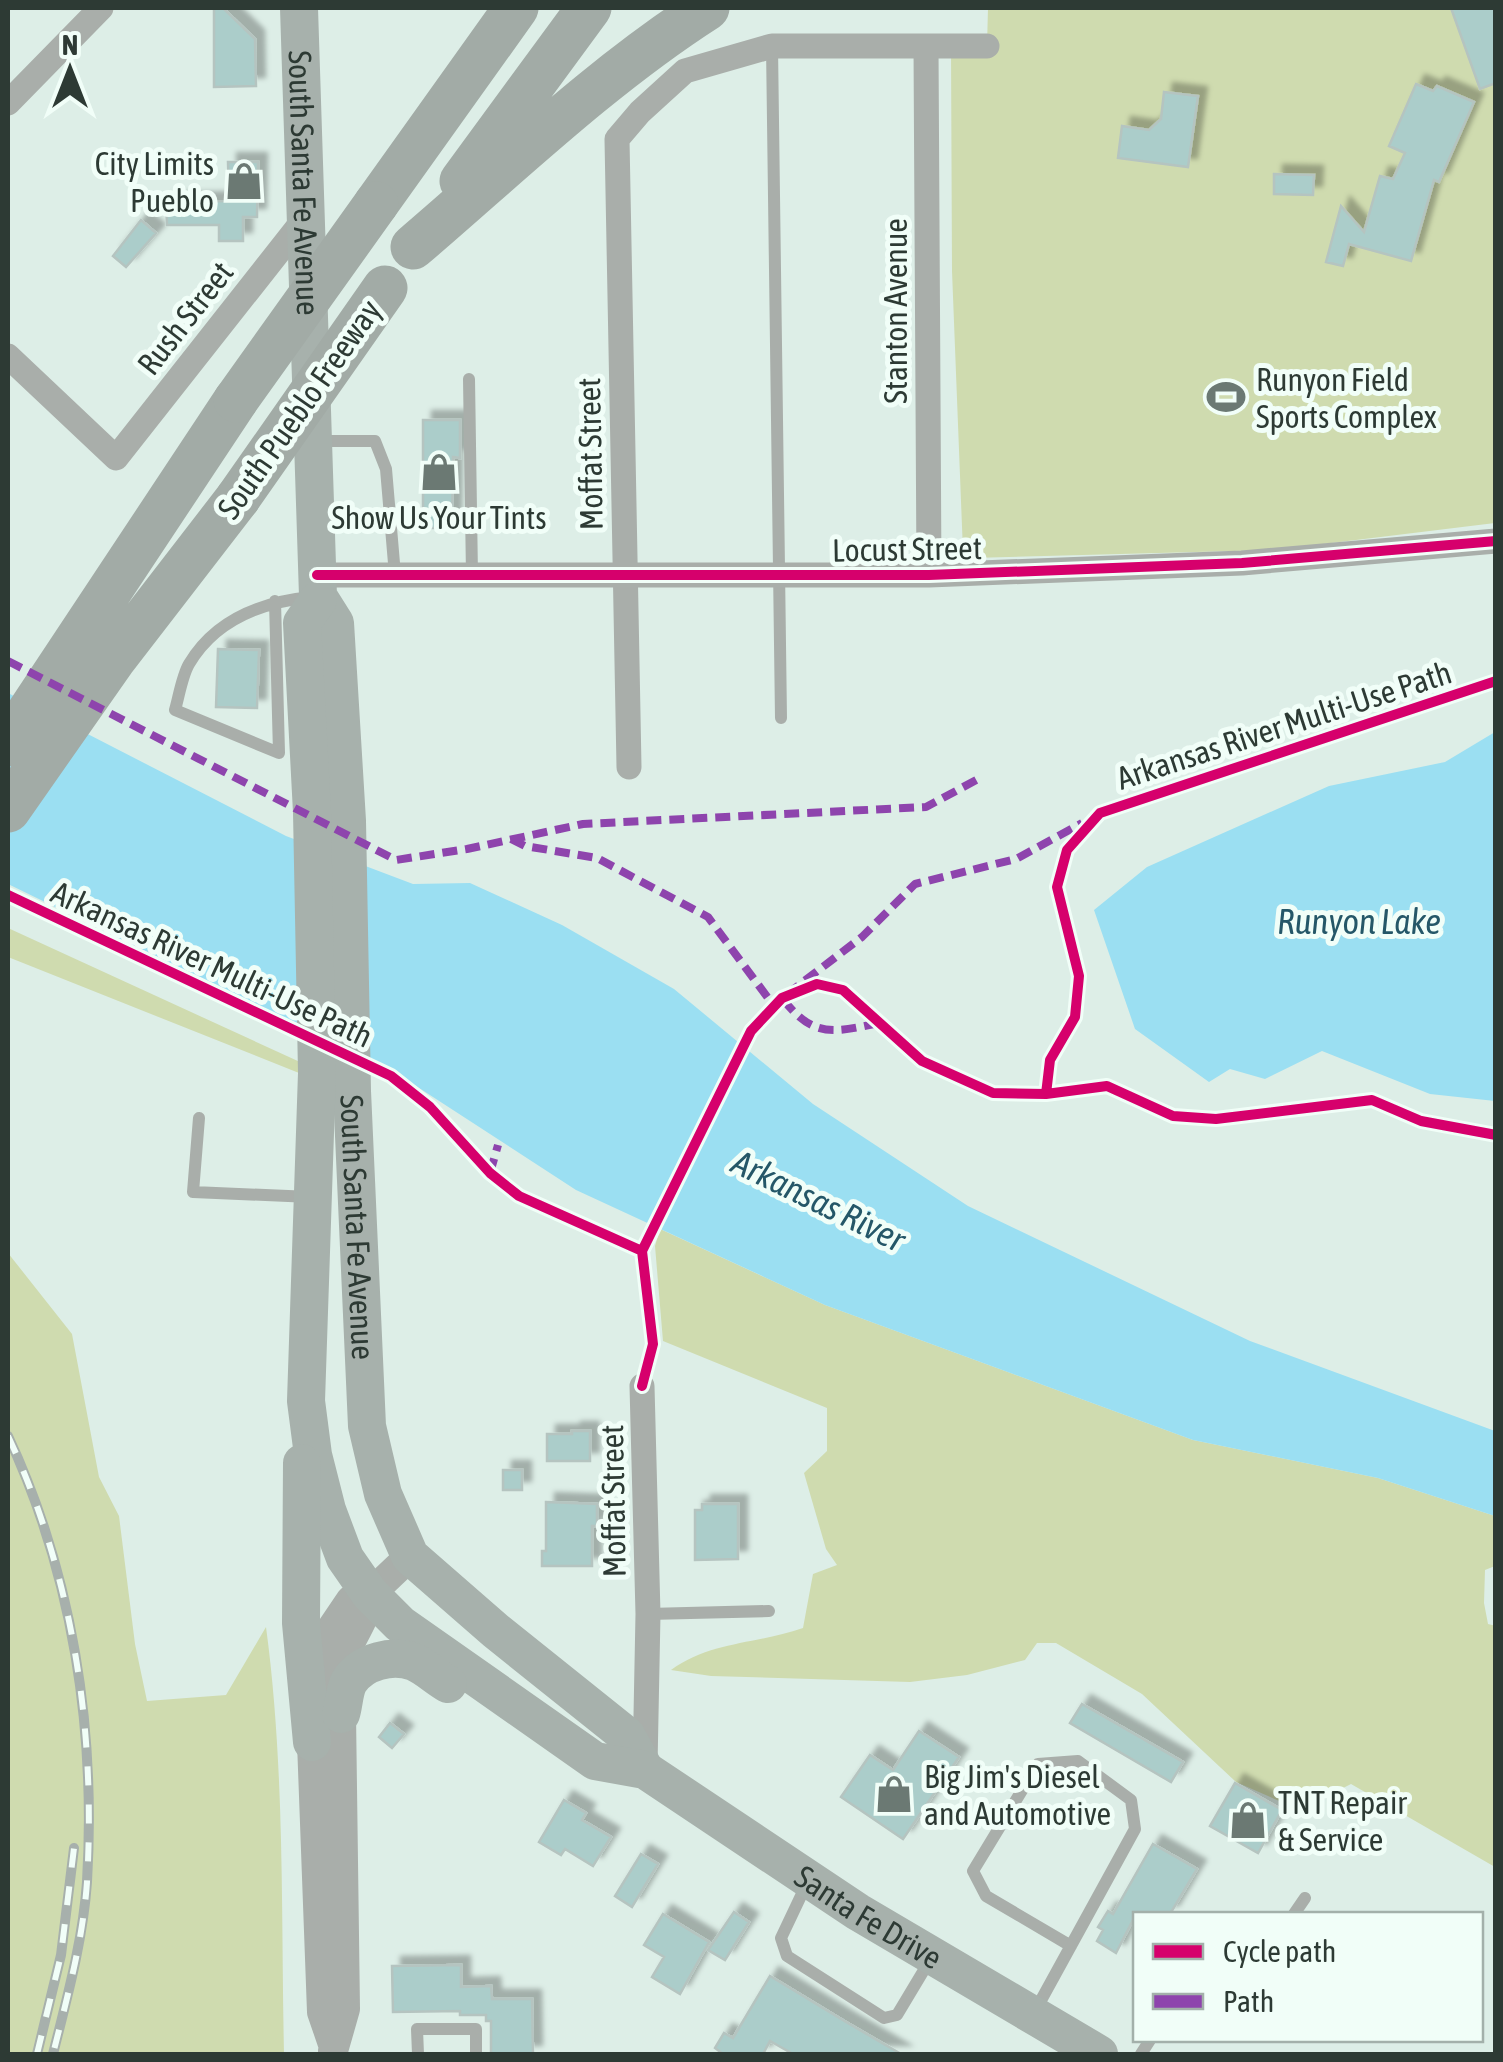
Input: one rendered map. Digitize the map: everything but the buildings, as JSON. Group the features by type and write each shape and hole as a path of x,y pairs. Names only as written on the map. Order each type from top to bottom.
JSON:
{"highway":[{"path":"412,155 498,8"},
{"name":"South Pueblo Freeway","path":"8,810 236,400 516,8"},
{"name":"South Pueblo Freeway","path":"8,744 238,498 413,247 590,8"},
{"path":"413,247 613,74 707,8"}],"main road":[{"name":"South Santa Fe Avenue","path":"293,13 306,217 318,590 302,622 330,816 352,1091 367,1426 383,1494 410,1556"},
{"name":"South Santa Fe Avenue","path":"313,1456 306,1401 330,816"},
{"path":"306,1401 300,1518 301,1622 312,1742"},
{"name":"Santa Fe Drive","path":"313,1456 344,1558 370,1594 400,1624 595,1761 645,1770 809,1879 1098,2054"},
{"name":"Santa Fe Drive","path":"410,1556 626,1735 645,1770"},
{"path":"370,1594 400,1598 533,1680 588,1705"},
{"path":"342,1714 349,1682 363,1668 394,1656 418,1664 460,1692 481,1682"}],"street":[{"path":"8,103 101,8"},
{"path":"772,46 987,46"},
{"name":"Moffat Street","path":"629,768 616,138 685,71 772,46"},
{"name":"Stanton Avenue","path":"926,47 929,575"},
{"name":"Rush Street","path":"8,356 116,458 306,217"},
{"name":"Locust Street","path":"318,590 395,575 929,575 1242,562 1496,540"},
{"name":"Moffat Street","path":"642,1386 648,1614 645,1770"},
{"path":"333,2049 322,2012 312,1742 314,1697 330,1630 351,1600 370,1594 410,1556"},
{"path":"333,2049 346,2009 342,1714 337,1680 368,1609 370,1594"}],"lane":[{"path":"772,46 781,718"},
{"path":"469,379 472,575"},
{"path":"313,441 375,441 386,470 395,575"},
{"path":"274,600 279,753 175,710 188,665 224,624 274,600 318,590"},
{"path":"199,1118 193,1192 314,1198"},
{"path":"648,1614 770,1611"},
{"path":"1033,2016 1135,1830 1131,1800 1078,1761 1038,1764 973,1871 986,1896 1071,1946"},
{"path":"809,1879 781,1938 787,1956 884,2018 897,2015 932,1956"},
{"path":"1295,1912 1304,1898"},
{"path":"418,2054 418,2029 476,2029 476,2054"}],"green space":[{"name":"Runyon Field Sports Complex","path":"988,8 1495,8 1495,523 1274,550 972,558 963,552 952,271 951,47 987,46"},
{"path":"8,928 300,1062 299,1073 8,957"},
{"path":"660,1229 825,1305 1193,1440 1378,1478 1495,1516 1495,1566 1485,1570 1484,1603 1488,1624 1496,1626 1495,1867 1351,1784 1300,1810 1236,1782 1142,1694 1056,1643 1037,1643 1025,1660 967,1675 910,1682 711,1676 671,1670 702,1653 803,1628 813,1574 837,1565 826,1549 804,1473 827,1451 827,1408 663,1341 655,1246"},
{"path":"8,1253 72,1334 99,1477 119,1516 135,1644 147,1701 226,1695 266,1627 279,1787 284,2054 8,2054"}],"water":[{"name":"Arkansas River","path":"8,693 286,836 413,884 470,883 562,925 674,989 813,1104 968,1206 1250,1341 1495,1431 1495,1516 1378,1478 1193,1440 825,1305 576,1190 396,1073 8,884"},
{"name":"Runyon Lake","path":"1495,732 1495,1101 1430,1094 1322,1051 1265,1079 1230,1069 1209,1082 1135,1029 1094,910 1147,867 1329,786 1445,762"}],"railway":[{"path":"8,1436 49,1543 64,1598 75,1654 88,1768 85,1904 53,2054"},
{"path":"37,2054 61,1955 74,1848"}],"marked path":[{"path":"8,661 396,860 583,824 926,807 980,778"},
{"path":"879,1023 824,1029 804,1020 782,998 862,937 915,884 1016,859 1082,823"},
{"path":"511,839 525,846 597,858 708,917 774,1006"},
{"path":"490,1173 498,1145"}],"cycle path":[{"path":"317,575 929,575 1242,563 1496,541"},
{"name":"Arkansas River Multi-Use Path","path":"1046,1094 1050,1060 1075,1017 1079,976 1057,887 1067,850 1100,813 1496,681"},
{"name":"Arkansas River Multi-Use Path","path":"8,895 391,1076 430,1107 490,1173 519,1196 642,1251 751,1031 782,998 817,984 843,990 922,1061 993,1093 1046,1094 1107,1086 1173,1116 1216,1119 1372,1100 1421,1121 1496,1135"},
{"path":"642,1251 653,1344 642,1386"}],"place":[{"name":"City Limits Pueblo","path":"244,181"},
{"name":"Runyon Field Sports Complex","path":"1226,397"},
{"name":"Show Us Your Tints","path":"439,472"},
{"name":"Big Jim's Diesel and Automotive","path":"894,1794"},
{"name":"TNT Repair & Service","path":"1248,1820"}]}
